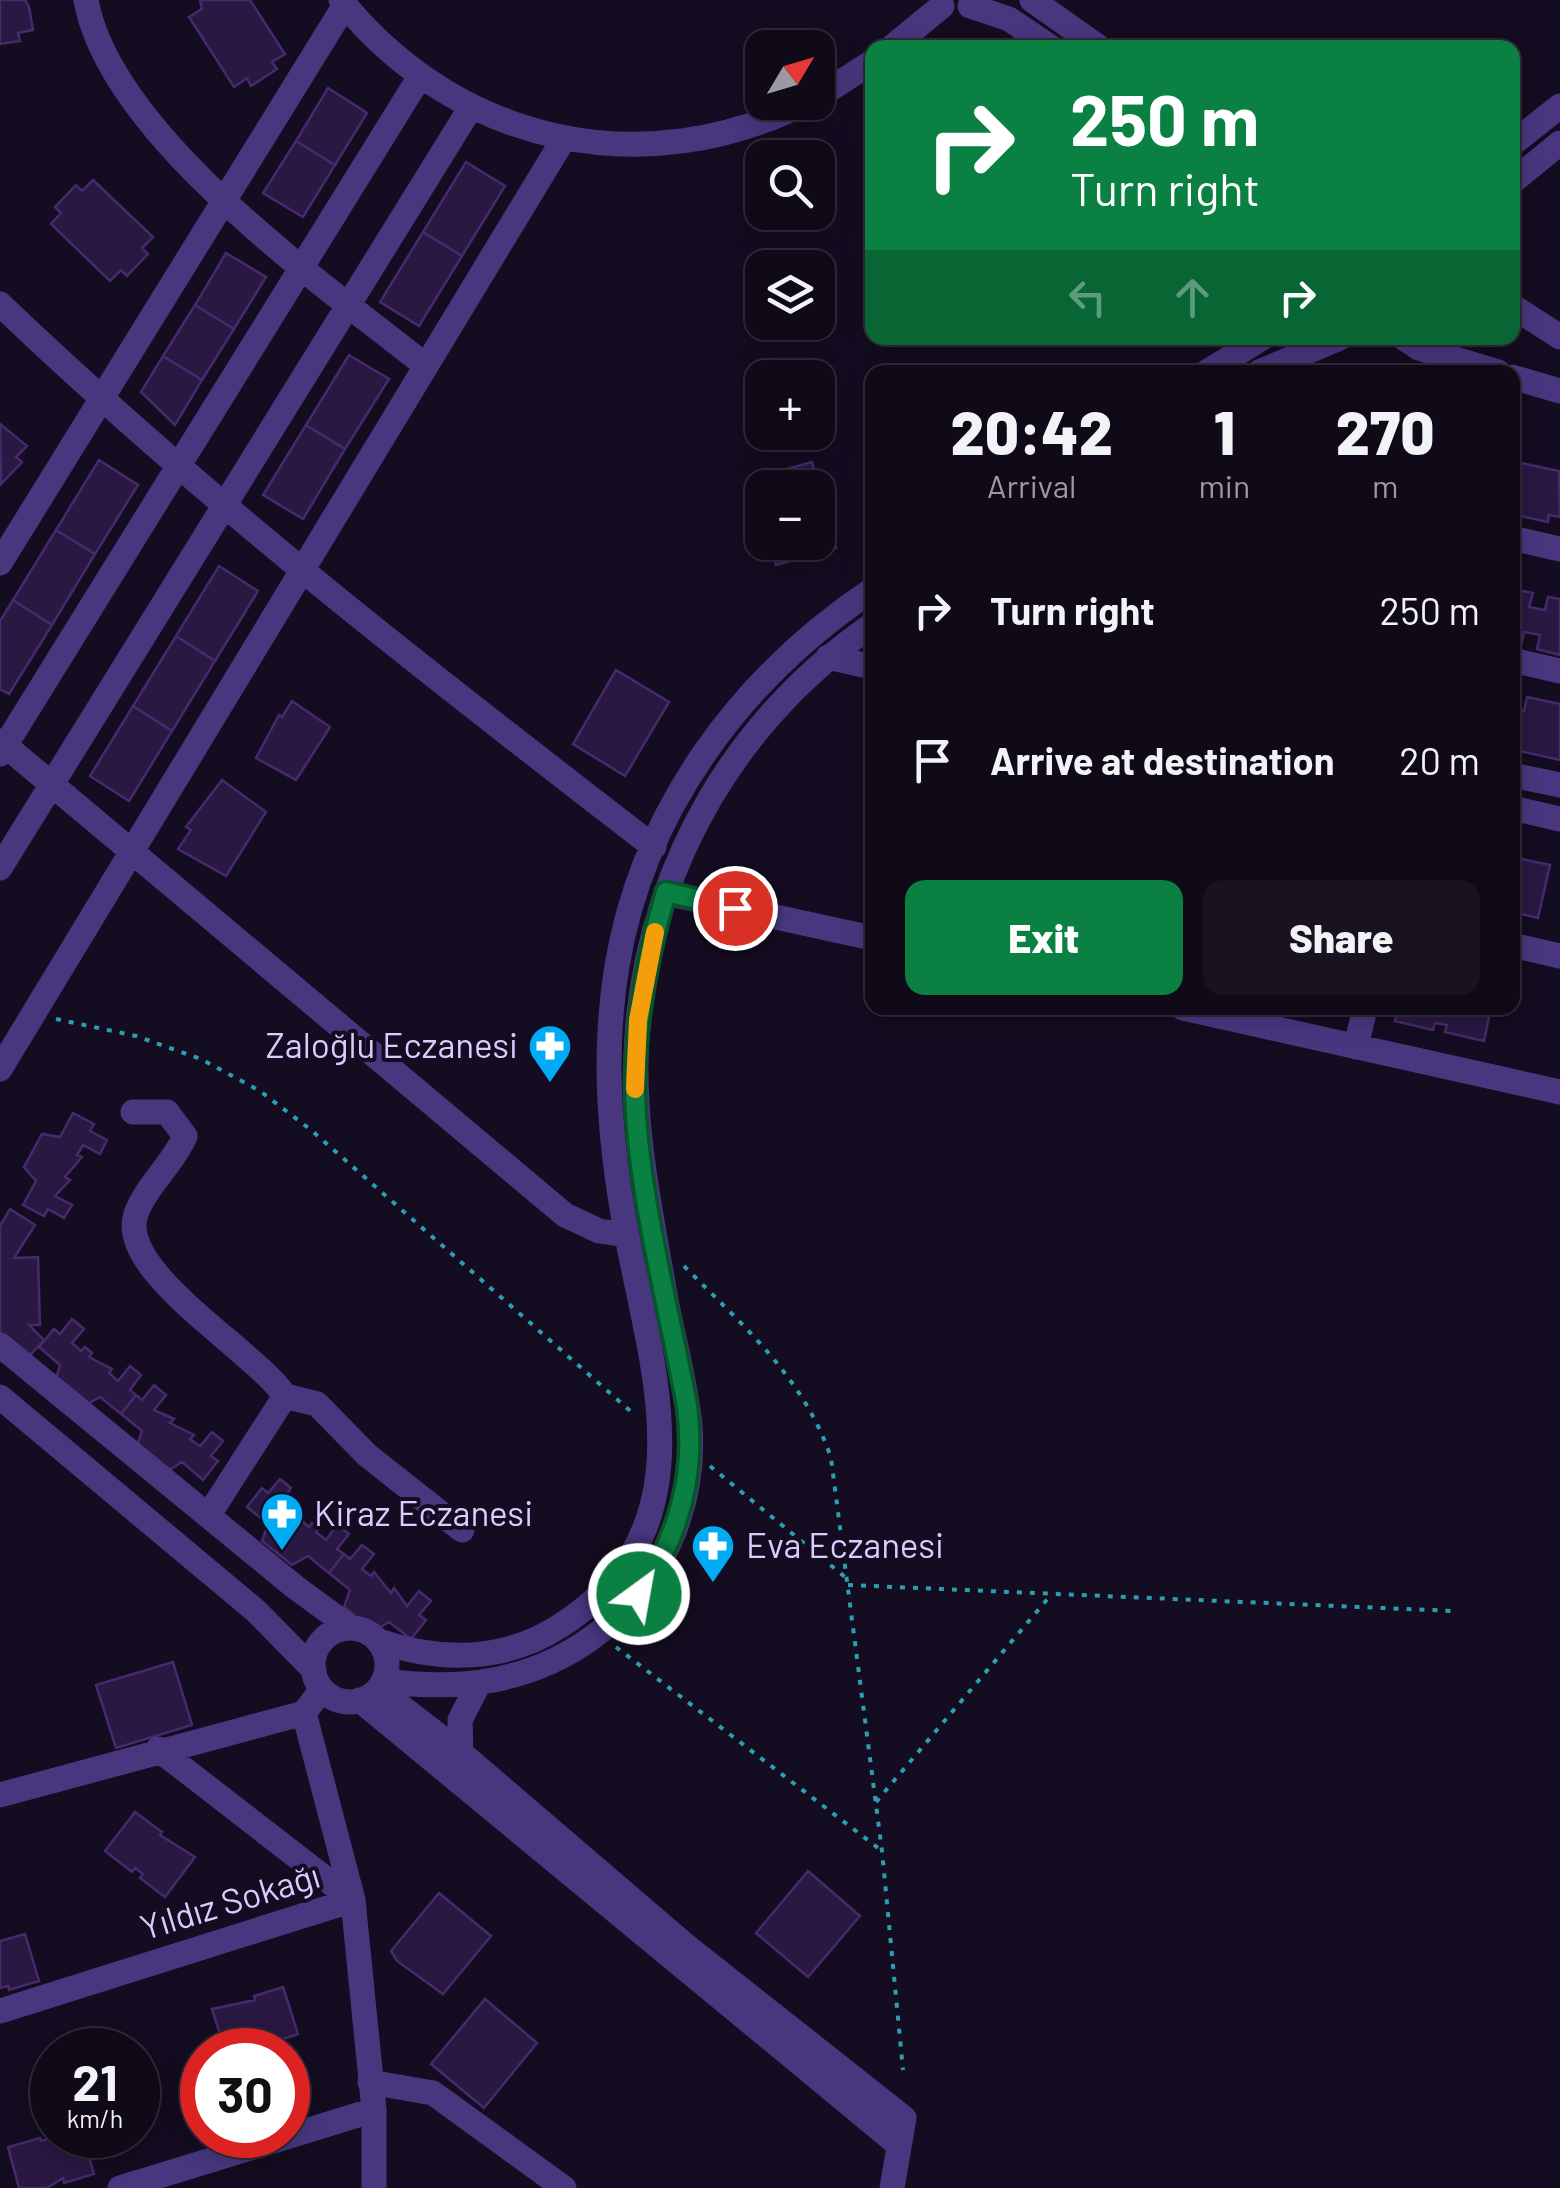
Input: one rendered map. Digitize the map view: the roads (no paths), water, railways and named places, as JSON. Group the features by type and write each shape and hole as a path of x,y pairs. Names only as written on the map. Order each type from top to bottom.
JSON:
{"street":[{"path":"86,0 114,68 148,118 224,198 426,366"},
{"path":"1032,0 1089,40"},
{"path":"0,563 343,3 370,36 419,78 471,107 526,130 563,140 646,144 708,138 758,120"},
{"path":"899,40 938,3 974,3 1039,40"},
{"path":"835,87 865,67"},
{"path":"419,78 2,747 131,850 565,1215 599,1231 627,1235"},
{"path":"1520,138 1560,106"},
{"path":"0,868 471,107"},
{"path":"0,1069 19,1019 131,850 563,140"},
{"path":"1520,176 1560,143"},
{"path":"0,304 100,399 301,570 654,847"},
{"path":"1520,311 1560,337"},
{"path":"1218,365 1251,345"},
{"path":"1275,365 1323,345"},
{"path":"1414,345 1475,365"},
{"path":"1520,380 1560,392"},
{"path":"1520,540 1560,548"},
{"path":"0,1345 351,1628 379,1641 442,1655 513,1648 571,1619 624,1569 653,1506 662,1464 658,1394 627,1235 610,1116 609,1039 624,936 654,847 687,779 734,712 794,650 865,595"},
{"path":"0,1397 256,1610 340,1700 374,1690 479,1683 546,1665 598,1634 639,1594 662,1558 684,1498 690,1450 687,1406 638,1132 635,1091 642,990 666,892 695,821 726,769 784,698 828,657 865,630"},
{"path":"828,657 865,665"},
{"path":"1520,662 1560,671"},
{"path":"1520,777 1560,786"},
{"path":"1520,810 1560,819"},
{"path":"666,892 865,936"},
{"path":"1520,947 1560,956"},
{"path":"1214,1015 1560,1092"},
{"path":"1356,1046 1363,1015"},
{"path":"134,1112 167,1112 185,1136 136,1214 133,1235 138,1251 182,1302 246,1352 285,1396 317,1404 366,1455 462,1530"},
{"path":"208,1516 285,1396"},
{"path":"0,1795 158,1749 304,1713 318,1679 323,1640 351,1628"},
{"path":"374,1690 387,1660 379,1641"},
{"path":"461,1753 460,1720 479,1683"},
{"path":"374,1690 461,1753 657,1922 904,2118 892,2188"},
{"path":"374,1690 899,2145"},
{"name":"Yıldız Sokağı","path":"0,2011 354,1900 304,1713"},
{"path":"158,1749 354,1900 374,2110 374,2188"},
{"path":"370,2082 432,2094 564,2188"},
{"path":"120,2188 374,2110"}],"place":[{"name":"Zaloğlu Eczanesi","path":"550,1084"},
{"name":"Kiraz Eczanesi","path":"282,1552"},
{"name":"Eva Eczanesi","path":"713,1584"}]}
